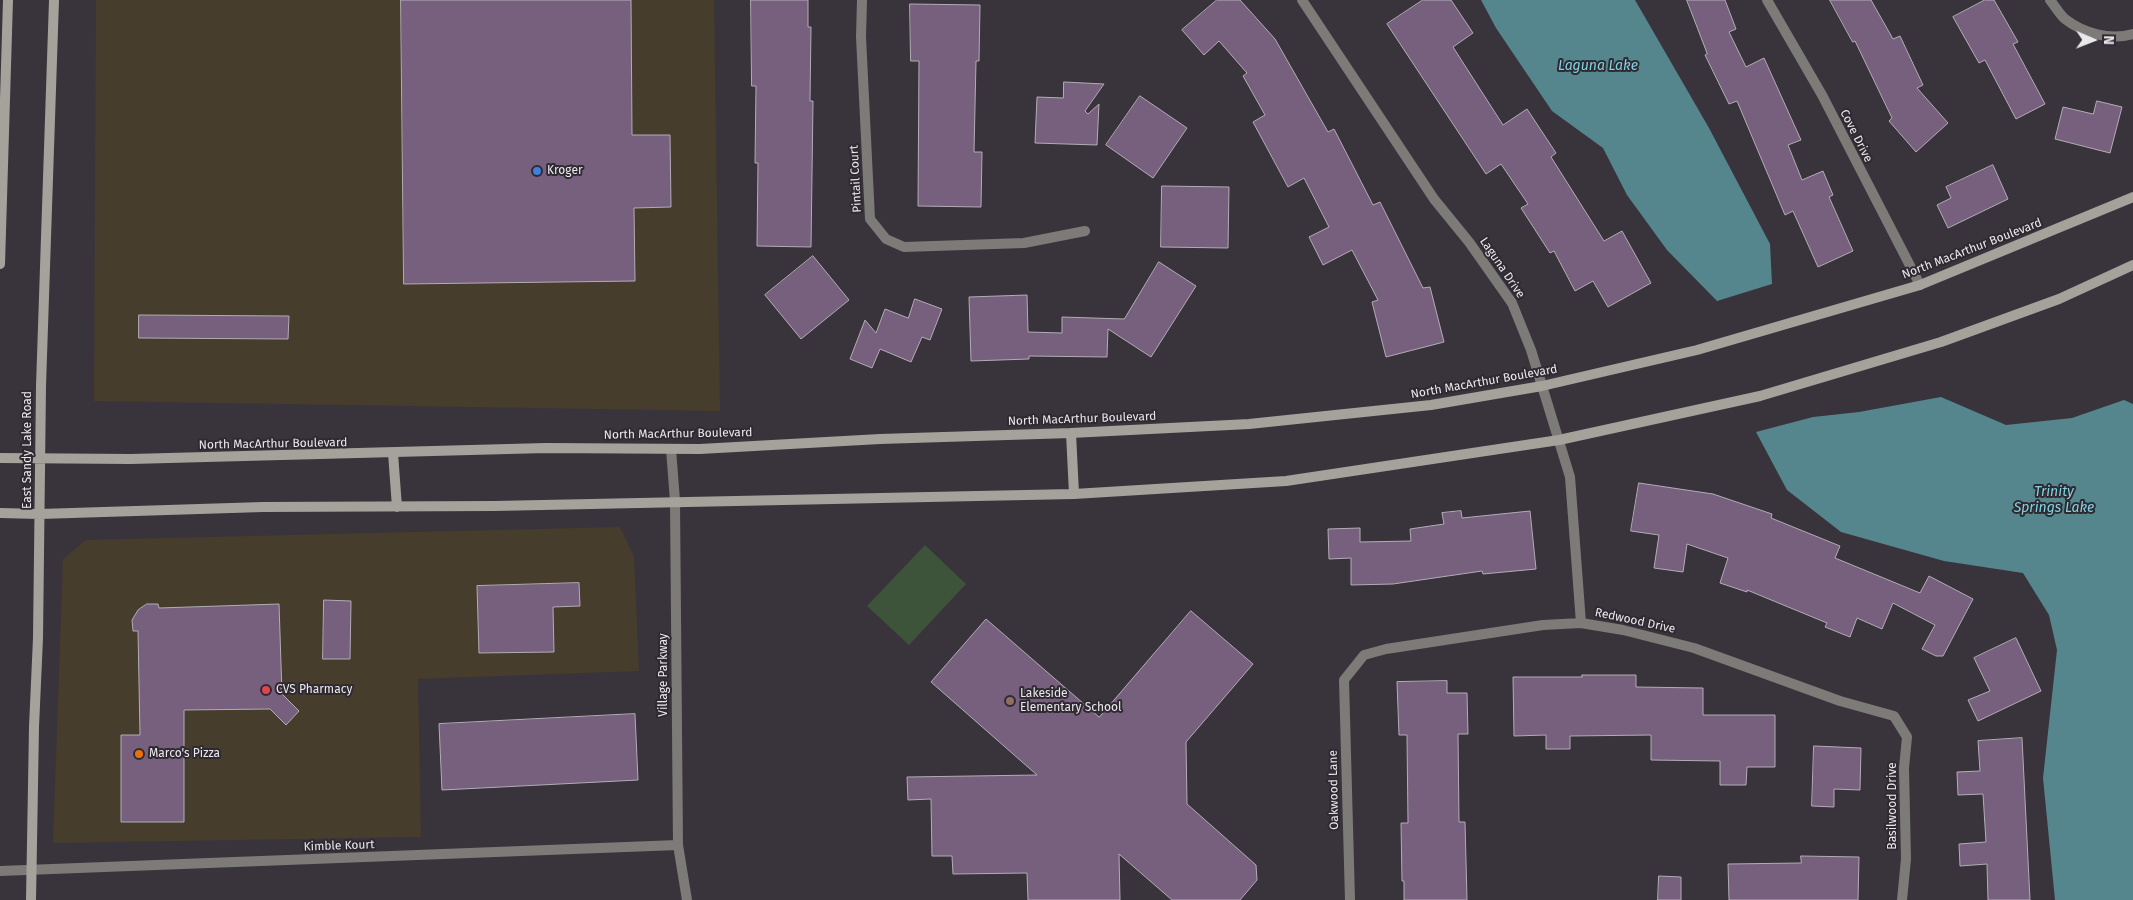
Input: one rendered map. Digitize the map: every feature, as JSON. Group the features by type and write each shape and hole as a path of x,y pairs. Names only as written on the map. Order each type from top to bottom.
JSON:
{"main road":[{"path":"0,264 8,0"},
{"name":"East Sandy Lake Road","path":"32,900 41,386 54,0"},
{"name":"North MacArthur Boulevard","path":"0,458 41,457 131,460 546,448 671,449 1249,424 1431,405 1542,386 1706,347 1920,285 2133,197"},
{"path":"0,513 40,514 263,507 397,507 1074,494 1286,481 1559,440 1760,396 1941,342 2059,299 2133,265"},
{"path":"1071,432 1074,494"},
{"path":"393,453 397,507"}],"street":[{"name":"Pintail Court","path":"862,0 861,37 870,219 886,239 904,247 1024,243 1085,231"},
{"name":"Laguna Drive","path":"1302,0 1434,198 1469,242 1512,303 1531,350 1570,477 1581,623"},
{"name":"Cove Drive","path":"1767,0 1822,95 1920,285"},
{"path":"2050,0 2063,18 2081,30 2106,36 2133,34"},
{"name":"Village Parkway","path":"671,449 676,501 678,845 687,900"},
{"name":"Redwood Drive","path":"1344,680 1364,654 1386,649 1543,626 1581,623 1623,630 1694,648 1840,701 1894,716"},
{"name":"Oakwood Lane","path":"1344,680 1350,900"},
{"name":"Basilwood Drive","path":"1894,716 1907,737 1904,768 1906,858 1902,900"},
{"name":"Kimble Kourt","path":"0,871 678,845"}],"shaded area":[{"path":"96,0 714,0 720,411 94,401"},
{"path":"620,527 634,557 639,671 418,679 421,837 53,843 63,559 86,540"}],"green space":[{"path":"925,545 966,584 909,645 867,606"}],"water":[{"name":"Laguna Lake","path":"1481,0 1635,0 1709,128 1770,244 1772,284 1717,301 1667,250 1627,195 1603,148 1552,111 1496,28"},
{"name":"Trinity Springs Lake","path":"1941,397 2006,425 2072,418 2124,400 2133,404 2133,900 2055,900 2043,778 2057,650 2049,615 2023,573 1944,561 1841,532 1787,490 1756,432 1813,417 1859,412"}],"building":[{"name":"Kroger","path":"401,0 631,0 632,135 670,135 671,207 634,208 635,281 404,284"},
{"path":"751,0 808,0 808,27 811,27 810,101 813,101 811,247 757,246 758,163 755,163 756,86 752,86"},
{"path":"1217,0 1240,0 1275,39 1328,132 1334,129 1373,205 1380,202 1423,288 1430,287 1444,342 1386,357 1372,302 1378,300 1352,250 1323,265 1309,237 1329,227 1304,178 1288,187 1253,122 1265,115 1243,76 1247,73 1219,41 1204,55 1182,30"},
{"path":"1423,0 1451,0 1473,33 1453,47 1503,125 1527,109 1556,153 1551,157 1604,241 1622,231 1651,283 1608,307 1593,281 1575,291 1554,251 1550,253 1521,208 1528,204 1501,164 1486,174 1387,24"},
{"path":"1687,0 1725,0 1736,29 1729,32 1746,67 1764,58 1801,140 1788,145 1802,180 1823,171 1833,195 1829,197 1853,251 1818,267 1793,211 1785,215 1737,101 1729,104 1705,55 1707,54"},
{"path":"1830,0 1871,0 1893,39 1900,36 1923,85 1917,88 1948,123 1916,152 1889,121 1892,118 1855,41 1853,42"},
{"path":"1985,0 1994,0 2018,42 2013,44 2045,104 2016,119 1985,60 1979,63 1953,17"},
{"path":"910,4 980,5 979,61 976,61 974,152 982,152 981,207 918,206 919,61 911,61"},
{"path":"1064,82 1104,84 1085,111 1088,114 1099,104 1097,145 1035,143 1037,97 1063,98"},
{"path":"1140,96 1187,128 1153,178 1106,145"},
{"path":"2097,101 2122,107 2110,153 2055,139 2063,107 2093,114"},
{"path":"1993,165 2008,199 1948,228 1937,205 1951,198 1946,187"},
{"path":"1162,186 1229,187 1228,248 1161,247"},
{"path":"813,256 849,300 801,339 765,295"},
{"path":"1159,262 1196,286 1151,357 1108,329 1107,357 1029,356 1029,359 971,361 969,297 1027,295 1028,332 1062,333 1062,317 1124,319"},
{"path":"915,299 942,309 930,340 922,337 911,362 880,349 872,368 850,359 865,320 876,333 885,309 908,318"},
{"path":"139,315 289,316 288,339 139,338"},
{"path":"1639,483 1713,494 1772,514 1771,518 1840,546 1835,558 1920,593 1929,576 1973,599 1943,656 1936,656 1922,649 1935,625 1893,603 1882,629 1857,618 1850,637 1825,627 1827,623 1747,590 1747,592 1720,583 1728,558 1687,544 1683,572 1654,568 1659,535 1631,531"},
{"path":"1461,511 1462,518 1530,511 1536,569 1483,574 1482,571 1393,584 1351,585 1351,558 1329,559 1328,529 1360,528 1360,542 1411,541 1410,529 1444,524 1442,513"},
{"path":"579,583 580,606 553,607 554,652 479,653 477,586"},
{"path":"324,600 351,601 350,659 323,659"},
{"name":"CVS Pharmacy","path":"147,604 158,604 159,608 279,604 282,694 299,711 286,725 270,709 184,710 184,822 121,822 121,735 140,735 138,631 133,631 132,620 138,610"},
{"path":"1191,611 1253,664 1186,742 1187,804 1256,865 1257,880 1240,900 1172,900 1119,854 1120,900 1028,900 1027,873 953,874 952,856 932,856 931,799 908,800 907,777 1037,775 931,682 986,619 1099,717"},
{"path":"2016,638 2041,691 1978,721 1968,700 1990,691 1974,658"},
{"path":"1582,675 1636,675 1636,687 1703,688 1703,715 1775,715 1775,767 1747,767 1746,785 1720,785 1720,761 1651,760 1651,735 1570,736 1570,749 1546,749 1546,735 1514,736 1513,677 1582,677"},
{"path":"1447,681 1447,693 1467,693 1468,734 1458,734 1459,822 1465,822 1467,900 1404,900 1401,823 1408,823 1407,735 1399,735 1397,682"},
{"path":"635,714 638,780 442,790 439,724"},
{"path":"2022,738 2030,900 1988,900 1987,864 1960,866 1959,844 1986,842 1983,794 1958,795 1957,772 1980,771 1978,741"},
{"path":"1814,746 1861,748 1860,790 1834,789 1834,807 1812,806"},
{"path":"1801,856 1859,857 1858,900 1729,900 1728,864 1801,863"},
{"path":"1659,876 1681,877 1681,900 1658,900"}],"place":[{"name":"Kroger","path":"537,171"},
{"name":"CVS Pharmacy","path":"266,690"},
{"name":"Lakeside Elementary School","path":"1010,701"},
{"name":"Marco's Pizza","path":"139,754"}]}
